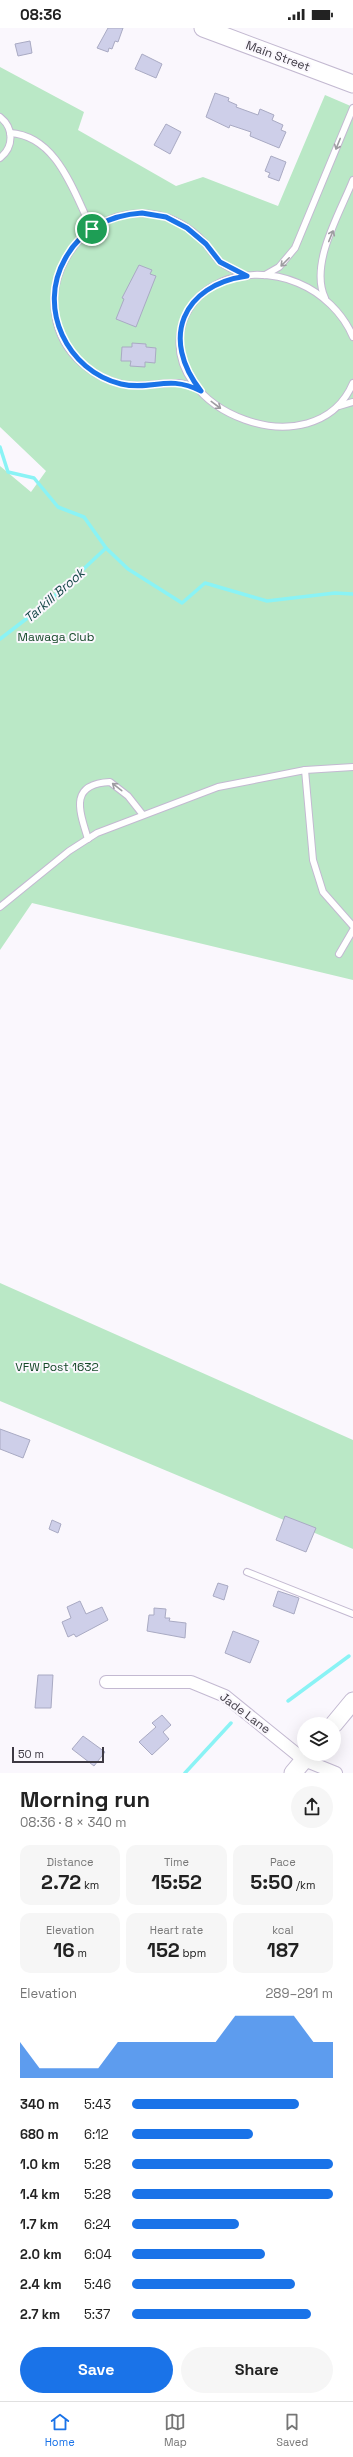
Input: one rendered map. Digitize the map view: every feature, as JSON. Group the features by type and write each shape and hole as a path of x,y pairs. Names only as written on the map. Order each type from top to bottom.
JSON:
{"main road":[{"name":"Main Street","path":"206,29 353,84"},
{"path":"340,1717 353,1701"},
{"path":"293,1773 303,1761"}],"street":[{"name":"Jade Lane","path":"106,1682 191,1682 225,1696 297,1750"},
{"name":"Jade Lane","path":"314,1761 336,1773"}],"lane":[{"path":"264,275 280,267 296,248 353,108"},
{"path":"0,117 6,122 10,133 9,145 0,158"},
{"path":"346,124 353,126"},
{"path":"10,133 27,137 41,144 57,160 92,229"},
{"path":"325,300 319,282 320,265 353,180"},
{"path":"201,391 174,382 147,386 122,384 98,375 78,360 70,350 56,318 56,282 70,249 92,229 107,220 130,214 142,213 166,217 187,228 206,244 220,262 247,276"},
{"path":"353,337 340,315 325,300 297,282 264,275 247,276 226,280 208,289 197,298 186,315 180,335 181,355 189,374 201,391 220,408 235,416 269,426 307,424 320,419 338,407 353,402"},
{"path":"338,407 353,383"},
{"path":"0,907 69,851 96,833 218,787 305,770 353,768"},
{"path":"305,770 313,860 323,892 353,926"},
{"path":"88,839 78,807 83,792 96,783 110,782 128,796 143,815"},
{"path":"339,954 353,930"},
{"path":"247,1572 353,1614"}],"green space":[{"name":"Mawaga Club","path":"0,67 84,112 78,130 176,186 203,177 278,206 325,95 353,107 353,980 32,903 0,950 0,466 31,492 46,471 0,427"},
{"name":"VFW Post 1632","path":"0,1283 353,1440 353,1549 0,1401"}],"building":[{"path":"108,28 123,28 118,42 115,41 112,49 109,48 108,52 97,48"},
{"path":"30,41 32,53 18,56 15,44"},
{"path":"142,54 162,64 156,78 135,69"},
{"path":"215,93 229,98 228,101 237,105 236,107 258,115 260,109 274,115 272,120 283,125 281,130 286,132 279,148 250,136 251,132 230,125 229,128 206,117"},
{"path":"166,124 181,132 170,154 154,145"},
{"path":"271,156 286,162 279,181 268,177 270,173 265,171"},
{"path":"139,265 152,270 150,274 156,276 136,327 116,319 124,299 122,298"},
{"path":"132,343 146,344 146,347 156,348 155,363 145,362 145,367 130,366 131,361 121,361 122,347 132,347"},
{"path":"0,1429 30,1440 23,1458 0,1449"},
{"path":"285,1516 316,1528 306,1552 276,1540"},
{"path":"52,1520 61,1524 58,1533 49,1529"},
{"path":"218,1583 228,1586 224,1600 213,1596"},
{"path":"278,1591 299,1598 294,1614 273,1606"},
{"path":"80,1601 86,1614 102,1607 108,1620 76,1637 74,1634 68,1637 62,1622 71,1618 67,1607"},
{"path":"154,1608 166,1609 165,1618 170,1618 169,1621 186,1623 185,1638 147,1631 149,1615 154,1615"},
{"path":"233,1631 259,1641 250,1663 225,1653"},
{"path":"38,1675 53,1675 51,1708 35,1708"},
{"path":"162,1715 171,1725 163,1732 169,1739 152,1755 139,1742 156,1727 152,1723"},
{"path":"83,1736 105,1752 94,1766 72,1749"}],"waterway":[{"path":"0,447 8,472 34,478 58,507 84,517 106,548 128,569 182,603 205,583 267,601 335,593 353,594"},
{"name":"Tarkill Brook","path":"0,639 47,603 106,548"},
{"path":"288,1701 349,1656"},
{"path":"185,1773 231,1723"}],"route":[{"path":"142,213 166,217 197,235 220,262 247,276 220,282 208,289 193,303 183,322 180,335 181,355 189,374 201,391 183,383 167,382 147,386 134,386 109,380 88,368 78,360 70,350 59,329 56,318 54,294 56,282 59,270 70,249 78,240 92,229 107,220 130,214 142,213"}]}
